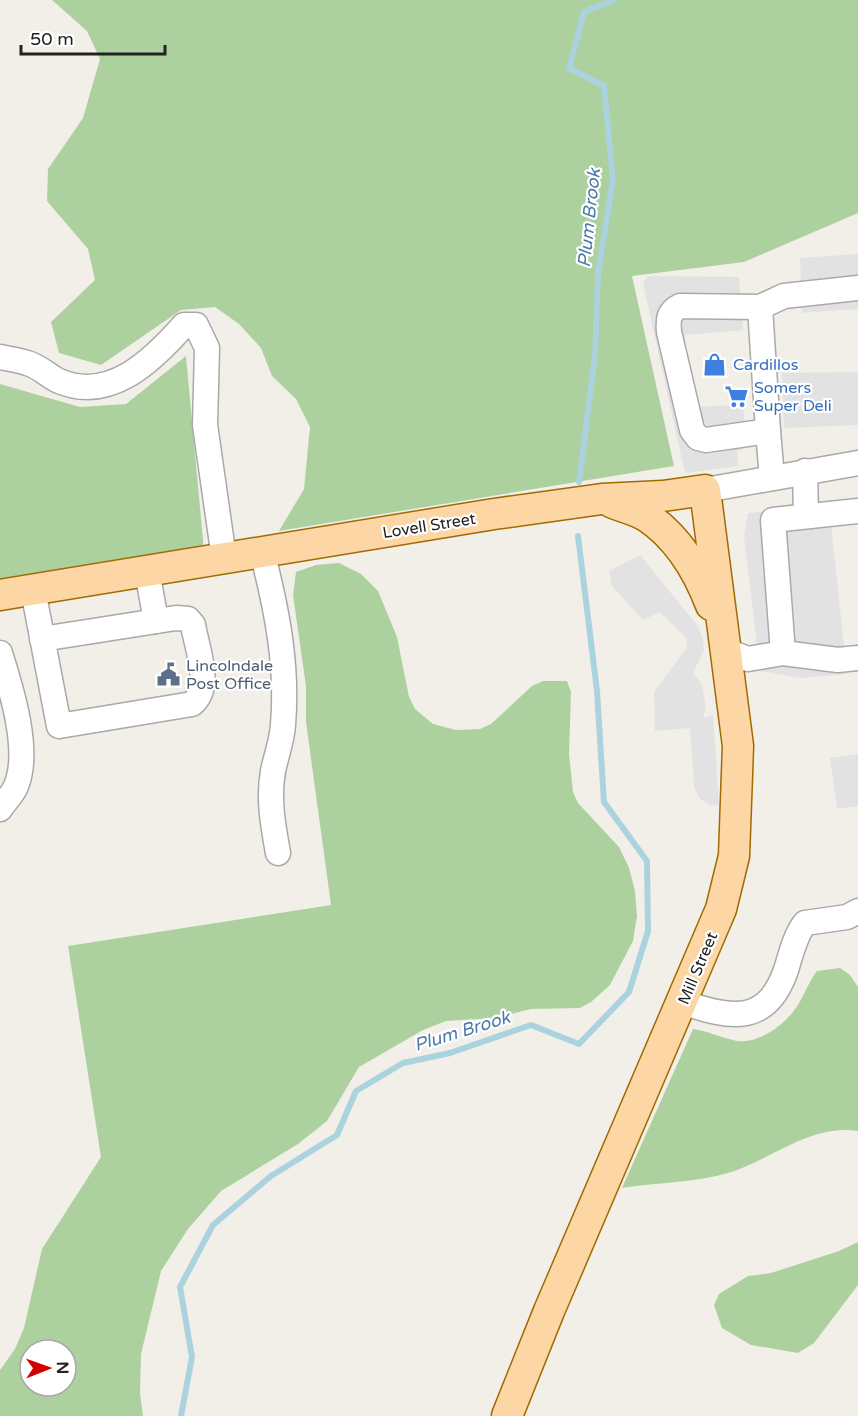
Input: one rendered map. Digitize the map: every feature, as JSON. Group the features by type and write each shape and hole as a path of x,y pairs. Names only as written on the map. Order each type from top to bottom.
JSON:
{"main road":[{"name":"Lovell Street","path":"0,595 603,499 705,490"},
{"name":"Mill Street","path":"507,1416 549,1311 721,909 734,856 738,746 705,490"},
{"path":"603,499 646,515 678,545 700,576 727,651"}],"street":[{"path":"768,431 706,440 698,438 692,430 668,319 672,310 680,306 760,307 784,296 858,288"},
{"path":"760,307 772,478"},
{"path":"0,357 28,363 61,382 93,388 110,385 157,356 184,325 196,325 207,348 205,425 224,558"},
{"name":"Lovell Street","path":"705,490 858,463"},
{"path":"806,471 806,516"},
{"path":"783,653 773,520 858,511"},
{"path":"261,552 276,607 284,656 283,726 273,772 270,809 278,853"},
{"path":"147,571 156,621"},
{"path":"33,590 42,639 58,726 192,704 200,698 204,687 193,625 188,619 156,621 42,639"},
{"path":"727,651 748,659 783,653 838,660 858,658"},
{"path":"0,653 9,681 23,758 16,786 0,808"},
{"path":"682,1002 723,1015 755,1011 765,1004 781,984 805,924 847,917 858,912"}],"green space":[{"path":"52,0 858,0 858,213 744,262 632,276 674,466 279,531 304,489 310,427 296,399 272,376 261,348 239,324 215,307 181,310 101,365 59,353 51,322 95,280 88,249 47,201 48,169 83,118 100,59 87,31"},
{"path":"186,356 204,551 0,582 0,384 80,407 126,404"},
{"path":"339,563 361,574 378,591 397,637 409,697 415,709 433,724 456,730 480,729 491,724 532,686 543,681 567,681 571,692 569,754 573,792 578,803 619,847 629,868 635,891 637,916 633,941 610,985 591,1002 580,1008 531,1009 495,1018 446,1021 423,1030 359,1067 327,1121 298,1144 221,1191 188,1229 161,1271 141,1354 140,1393 143,1416 0,1416 0,1370 18,1342 18,1398 78,1398 78,1338 20,1338 42,1249 101,1157 68,946 331,905 306,722 306,686 293,595 296,572 316,565"},
{"path":"840,968 850,975 858,987 858,1131 840,1130 807,1138 744,1167 716,1176 622,1188 693,1029 741,1041 758,1038 781,1024 793,1012 817,971"},
{"path":"858,1242 858,1285 814,1343 798,1353 751,1345 722,1328 714,1305 719,1294 748,1276 771,1273 839,1251"}],"shaded area":[{"path":"858,254 858,309 802,313 800,258"},
{"path":"648,276 739,277 743,330 685,335 689,407 743,405 747,448 737,451 738,466 685,473 643,283"},
{"path":"858,372 858,425 784,428 782,373"},
{"path":"829,506 847,674 801,678 760,671 744,536 748,513"},
{"path":"640,555 696,624 703,638 704,650 693,673 702,685 706,708 703,718 713,715 719,805 711,806 700,799 694,787 690,728 655,731 654,692 686,649 687,639 660,612 643,620 612,586 609,571"},
{"path":"858,754 858,806 837,809 830,758"}],"waterway":[{"name":"Plum Brook","path":"579,482 595,354 598,273 613,180 604,86 569,68 584,12 614,0"},
{"name":"Plum Brook","path":"181,1416 192,1357 180,1287 213,1225 271,1176 337,1135 356,1091 403,1063 450,1053 531,1025 579,1044 629,992 648,931 647,861 604,802 597,691 578,536"}],"place":[{"name":"Cardillos","path":"715,364"},
{"name":"Somers Super Deli","path":"736,396"},
{"name":"Lincolndale Post Office","path":"168,674"}]}
